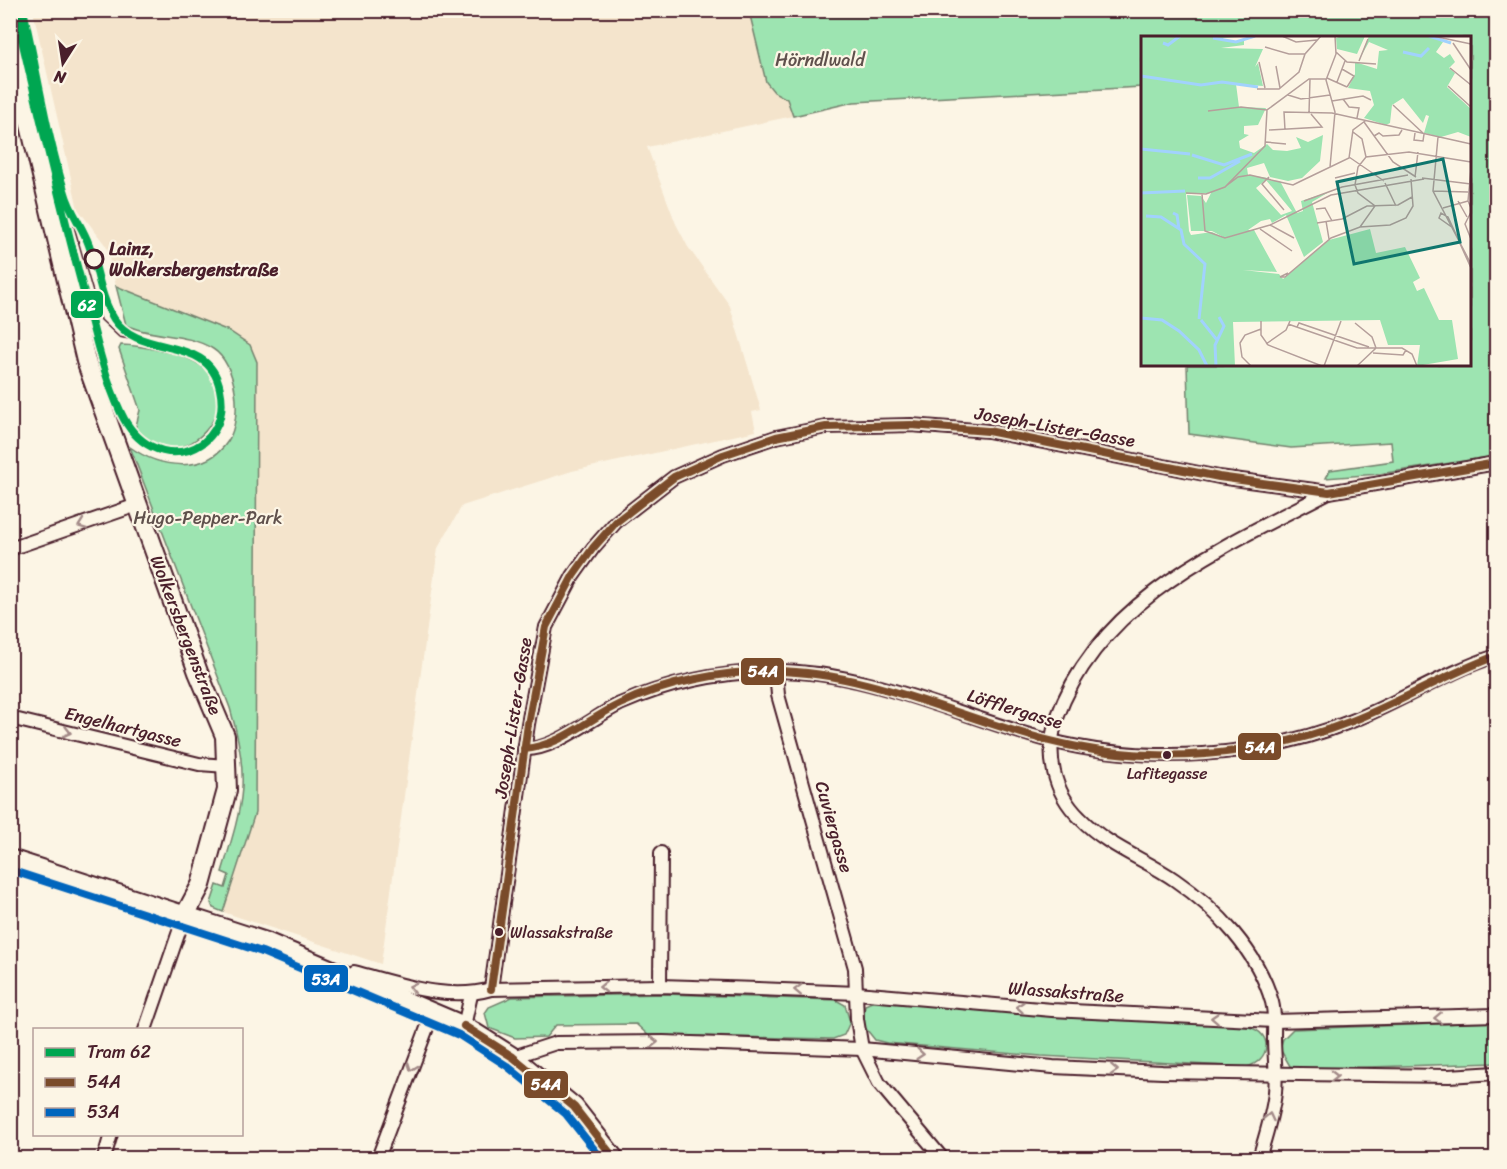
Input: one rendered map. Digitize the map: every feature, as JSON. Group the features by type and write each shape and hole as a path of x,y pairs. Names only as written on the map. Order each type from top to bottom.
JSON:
{"street":[{"name":"Wolkersbergenstraße","path":"10,41 86,361 198,672 225,736 227,790 201,885 184,917"},
{"name":"Joseph-Lister-Gasse","path":"491,989 535,676 546,627 573,576 592,548 624,514 675,477 723,455 776,437 826,427 911,425 957,428 1098,451 1219,477 1329,492 1497,463"},
{"path":"1259,1158 1275,1094 1274,1021 1272,1002 1264,982 1234,933 1203,901 1173,878 1126,854 1079,818 1066,802 1053,768 1051,741 1062,703 1073,681 1109,633 1137,607 1194,563 1329,492"},
{"path":"10,549 137,505"},
{"name":"Löfflergasse","path":"524,749 543,747 621,704 662,689 704,678 776,671 821,674 874,685 1051,741 1105,750 1167,754 1217,752 1290,740 1350,722 1444,676 1497,656"},
{"name":"Cuviergasse","path":"776,671 778,695 855,968 857,993"},
{"name":"Engelhartgasse","path":"10,717 199,764 227,766"},
{"path":"660,986 661,854"},
{"path":"10,859 266,942 464,1026 513,1057 574,1107 614,1158"},
{"path":"145,1028 184,917"},
{"name":"Wlassakstraße","path":"309,960 416,988 471,995 491,989 660,986 857,993 1052,1010 1274,1021 1497,1015"},
{"path":"857,993 856,1018 862,1049 879,1083 942,1158"},
{"path":"464,1026 471,995"},
{"path":"378,1158 433,1012"},
{"path":"513,1057 556,1043 663,1042 862,1049 1053,1067 1275,1076 1449,1076 1497,1073"},
{"path":"104,1158 110,1136"}],"shaded area":[{"path":"33,11 749,11 766,82 774,92 787,99 793,116 647,147 676,224 688,247 730,306 761,410 752,412 756,431 572,471 462,506 438,548 381,964 223,912 255,813 253,593 257,362 229,331 116,286 106,246 78,209"}],"green space":[{"path":"11,11 26,11 60,163 46,166"},
{"name":"Hörndlwald","path":"749,11 1496,11 1496,456 1379,474 1326,478 1330,470 1393,461 1391,442 1291,448 1189,434 1187,366 1471,366 1471,36 1141,36 1141,87 854,102 793,116 787,99 774,92 766,82"},
{"name":"Hugo-Pepper-Park","path":"116,286 229,331 250,345 257,362 255,813 223,912 213,908 211,903 217,885 225,888 229,875 222,872 235,827 242,791 241,754 237,733 230,708 130,447 141,454 167,463 181,465 207,460 228,441 233,431 235,392 228,366 213,349 192,340 147,332 126,325"},
{"path":"121,345 162,351 197,363 215,381 218,402 212,423 197,439 177,448 155,446 135,430 140,410 119,349"},
{"path":"666,994 836,1000 845,1005 850,1022 844,1035 833,1039 648,1035 636,1024 556,1025 546,1037 515,1038 489,1028 485,1013 489,1007 512,997"},
{"path":"874,1001 1249,1027 1262,1035 1266,1047 1261,1059 1247,1067 1041,1056 887,1043 875,1040 863,1025 865,1005"},
{"path":"1496,1022 1496,1063 1305,1069 1290,1066 1280,1049 1283,1039 1293,1029"}],"tram line":[{"name":"62","path":"15,10 74,254 109,383 121,413 135,434 152,447 170,452 187,450 203,443 215,430 221,411 220,389 213,372 202,360 188,353 140,339 126,331 109,310 89,245 67,200 58,171 23,10"},
{"path":"64,192 101,320 119,337 158,345"}],"transit line":[{"name":"54A","path":"491,989 528,724 546,627 573,576 593,548 616,522 674,477 723,455 776,437 826,427 911,425 988,431 1219,477 1329,492 1496,463"},
{"name":"54A","path":"524,749 550,743 620,704 675,684 735,673 774,671 810,673 845,679 1050,741 1088,749 1126,754 1202,754 1241,750 1316,734 1352,721 1496,656"},
{"name":"53A","path":"10,870 262,952 459,1035 507,1066 566,1114 601,1158"},
{"name":"54A","path":"464,1026 513,1057 574,1107 614,1158"}],"place":[{"name":"Lainz, Wolkersbergenstraße","path":"94,259"},
{"name":"Lafitegasse","path":"1167,755"},
{"name":"Wlassakstraße","path":"499,932"}]}
